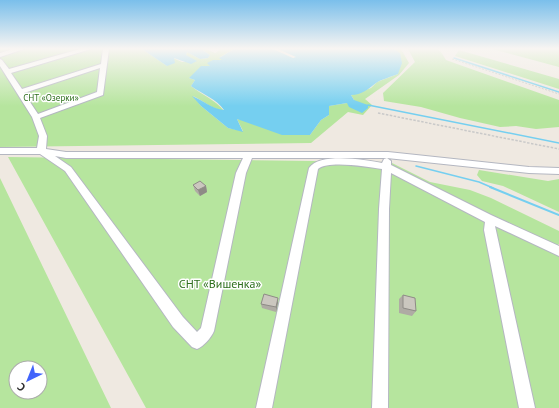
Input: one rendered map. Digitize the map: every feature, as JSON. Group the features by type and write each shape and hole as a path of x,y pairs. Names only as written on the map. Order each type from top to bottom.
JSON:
{"street":[{"path":"4,68 36,117 43,136 41,151"},
{"path":"7,72 21,68"},
{"path":"20,92 95,68"},
{"path":"36,117 100,93 104,68"},
{"path":"0,151 41,151 66,155 249,155 481,164 529,170 559,171"},
{"path":"41,151 68,169 178,322 197,342 207,331 241,173 249,155"},
{"path":"380,408 384,208 387,161"},
{"path":"264,408 314,168 318,164 387,161 490,219 559,251"},
{"path":"490,219 489,230 527,408"}],"path":[{"path":"480,68 559,94"},
{"path":"378,113 559,149"}],"green space":[{"name":"СНТ «Озерки»","path":"0,68 208,68 189,78 195,80 191,86 221,107 224,111 212,107 193,96 201,106 228,128 243,131 237,119 310,135 321,120 329,115 329,106 347,103 354,100 351,95 371,88 377,82 398,74 399,68 405,68 399,75 365,99 372,105 363,115 348,112 311,143 0,147"},
{"path":"409,68 469,68 559,100 559,127 536,129 516,126 500,127 421,107 384,101 383,93"},
{"path":"493,68 521,68 559,79 559,89"},
{"name":"СНТ «Вишенка»","path":"8,157 390,162 430,182 470,190 491,198 559,231 559,408 146,408"},
{"path":"479,170 548,181 559,179 559,212 503,186 482,181 477,175"},
{"path":"0,178 111,408 0,408"}],"water":[{"path":"199,68 400,68 398,74 378,82 362,93 351,95 354,100 368,105 368,108 362,113 349,107 347,103 329,106 329,115 321,120 310,135 282,135 237,119 243,132 228,128 201,106 192,96 215,108 224,110 213,100 191,86 195,80 189,78"}],"building":[{"path":"200,181 206,186 198,190 193,185"},
{"path":"264,294 278,298 276,307 261,304"},
{"path":"403,295 415,298 416,311 403,308"}],"waterway":[{"path":"485,68 559,92"},
{"path":"368,105 559,143"},
{"path":"416,166 479,182 493,188"},
{"path":"490,187 559,215"}]}
